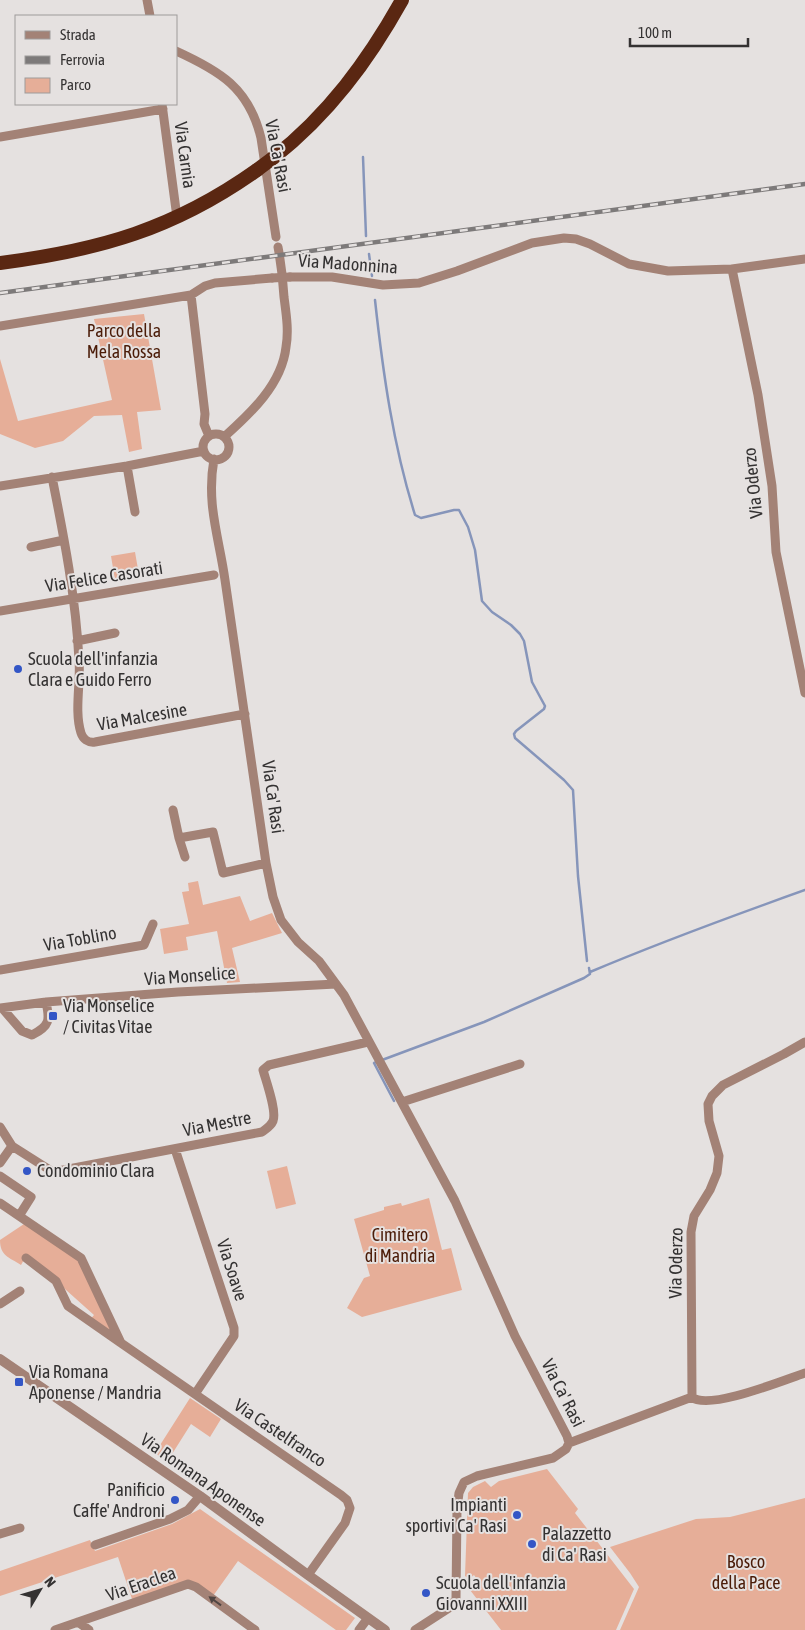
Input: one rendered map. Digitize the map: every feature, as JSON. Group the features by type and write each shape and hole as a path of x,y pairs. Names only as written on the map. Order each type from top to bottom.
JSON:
{"highway":[{"path":"0,263 77,251 133,236 198,207 257,170 304,131 340,94 371,52 402,0"}],"street":[{"path":"147,0 150,15"},
{"name":"Via Ca' Rasi","path":"179,55 204,64 218,72 242,94 253,113 261,138 276,237"},
{"path":"0,137 162,106"},
{"name":"Via Carnia","path":"162,106 176,210"},
{"name":"Via Madonnina","path":"0,326 191,295 204,286 215,283 290,276 332,277 383,285 419,283 532,243 564,238 576,239 590,244 629,264 668,271 732,269 805,259"},
{"path":"224,437 257,405 269,390 284,359 287,320 278,247"},
{"name":"Via Oderzo","path":"732,269 758,395 772,486 776,552 805,693"},
{"path":"191,295 205,414 204,424 210,436"},
{"path":"217,434 224,437 229,444 228,452 222,458 214,459 208,456 204,451 204,444 210,436 217,434"},
{"path":"0,486 127,466 204,451"},
{"name":"Via Ca' Rasi","path":"214,459 210,494 212,510 224,573 266,863 273,897 281,920 298,942 319,961 336,984 402,1102 455,1201 515,1336 567,1436 569,1444 566,1449 553,1458 477,1476 464,1482 459,1493 457,1509 456,1599 449,1608 415,1630"},
{"path":"127,466 135,512"},
{"name":"Via Malcesine","path":"52,477 73,599 80,679 79,721 81,734 84,739 90,743 245,714"},
{"path":"31,546 64,540"},
{"name":"Via Felice Casorati","path":"0,611 214,575"},
{"path":"78,641 115,633"},
{"path":"173,810 185,857"},
{"path":"179,838 213,832 223,873 266,863"},
{"name":"Via Toblino","path":"0,970 144,945 153,924"},
{"name":"Via Monselice","path":"1,1008 46,1002 178,992 336,984"},
{"name":"Via Monselice","path":"1,1008 22,1031 32,1035 48,1022 49,1016 46,1002"},
{"name":"Via Mestre","path":"0,1126 12,1146 53,1172 262,1132 269,1127 274,1119 274,1112 263,1070 268,1065 368,1042"},
{"name":"Via Oderzo","path":"692,1397 691,1232 694,1216 710,1190 717,1173 719,1156 709,1121 708,1104 712,1096 723,1085 805,1042"},
{"path":"402,1102 520,1064"},
{"path":"0,1163 12,1146"},
{"name":"Via Soave","path":"175,1149 234,1328 234,1336 195,1394"},
{"path":"0,1176 31,1197 19,1216"},
{"path":"0,1203 81,1258 121,1343"},
{"name":"Via Castelfranco","path":"26,1258 56,1281 68,1306 341,1494 347,1500 350,1508 345,1523 308,1576"},
{"path":"0,1304 20,1291"},
{"name":"Via Romana Aponense","path":"0,1359 200,1496 385,1630"},
{"path":"569,1444 692,1397 696,1400 708,1402 733,1397 805,1373"},
{"path":"95,1545 170,1519 188,1510 200,1496"},
{"path":"0,1534 20,1528"},
{"name":"Via Eraclea","path":"55,1630 188,1584 196,1587 255,1630"},
{"path":"359,1630 368,1618"},
{"path":"78,1622 89,1630"}],"green space":[{"name":"Parco della Mela Rossa","path":"144,314 161,410 137,412 142,449 129,452 122,415 94,416 63,441 35,448 0,434 0,359 18,421 112,400 94,319"},
{"path":"135,552 139,575 115,580 111,556"},
{"path":"198,881 203,905 240,896 250,921 272,913 282,933 232,948 240,982 227,983 217,931 186,937 188,950 164,954 160,929 189,924 182,892 189,891 188,883"},
{"path":"287,1166 296,1204 276,1209 267,1171"},
{"name":"Cimitero di Mandria","path":"429,1198 442,1250 451,1248 462,1290 362,1317 347,1308 364,1278 370,1276 354,1219 384,1210 384,1207 401,1203 402,1206"},
{"path":"27,1222 81,1258 121,1343 89,1321 94,1315 56,1281 25,1258 21,1265 3,1253 0,1240"},
{"path":"190,1398 221,1419 210,1437 191,1424 167,1462 155,1453"},
{"name":"Palazzetto di Ca' Rasi","path":"547,1469 578,1509 575,1513 634,1589 616,1630 501,1630 470,1590 479,1582 474,1575 469,1579 465,1576 468,1493 473,1487 485,1481 491,1487 499,1481"},
{"name":"Bosco della Pace","path":"805,1498 805,1630 620,1630 639,1587 610,1547 696,1519 730,1517"},
{"path":"200,1509 355,1618 346,1630 336,1630 238,1561 213,1596 196,1584 132,1599 118,1557 0,1596 0,1571 90,1540 95,1551 172,1524"}],"waterway":[{"path":"363,157 366,236"},
{"path":"369,254 372,276"},
{"path":"375,300 390,409 407,489 415,515 421,518 459,510 468,527 475,550 482,601 492,612 511,625 520,634 524,641 532,682 545,706 544,709 516,731 514,734 515,738 573,790 578,876 587,961"},
{"path":"590,972 697,929 805,890"},
{"path":"394,1101 374,1063 484,1022 584,978 590,974 589,968"}],"railway":[{"path":"0,293 805,184"}],"place":[{"name":"Scuola dell'infanzia Clara e Guido Ferro","path":"18,669"},
{"name":"Via Monselice / Civitas Vitae","path":"53,1016"},
{"name":"Condominio Clara","path":"27,1171"},
{"name":"Via Romana Aponense / Mandria","path":"19,1382"},
{"name":"Panificio Caffe' Androni","path":"175,1500"},
{"name":"Impianti sportivi Ca' Rasi","path":"517,1515"},
{"name":"Palazzetto di Ca' Rasi","path":"532,1544"},
{"name":"Scuola dell'infanzia Giovanni XXIII","path":"426,1593"}]}
